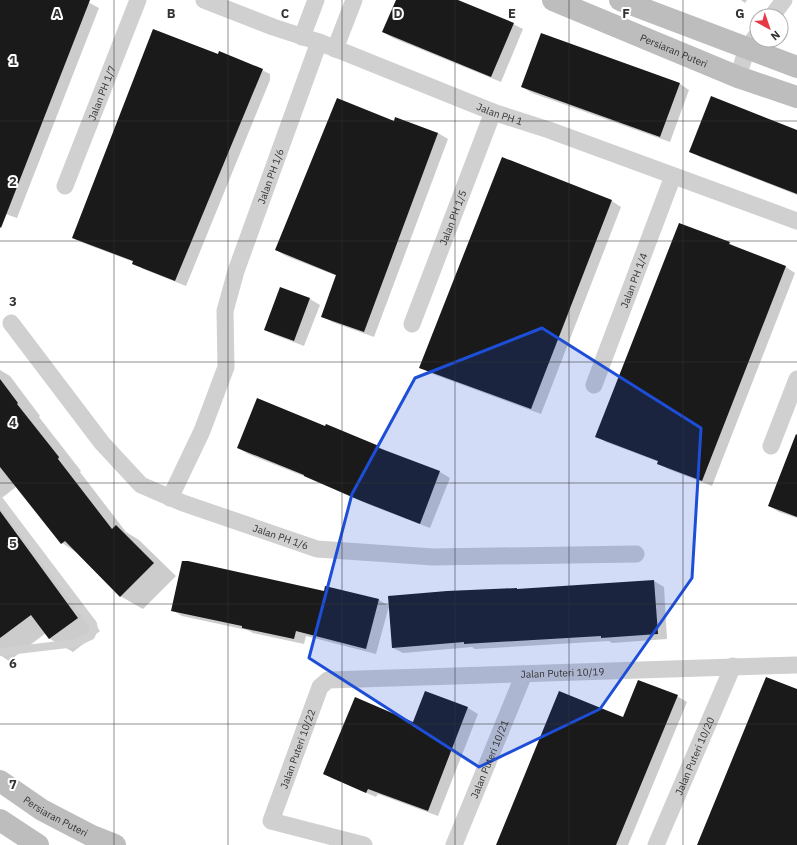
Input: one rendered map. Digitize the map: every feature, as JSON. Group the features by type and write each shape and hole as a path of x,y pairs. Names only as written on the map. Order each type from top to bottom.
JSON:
{"main road":[{"name":"Persiaran Puteri","path":"553,0 738,77 797,97"},
{"path":"620,0 749,41"},
{"path":"763,48 797,67"},
{"name":"Persiaran Puteri","path":"0,781 42,810 92,836 115,845"},
{"path":"0,820 38,845"}],"street":[{"name":"Jalan PH 1/7","path":"65,186 138,0"},
{"name":"Jalan PH 1","path":"204,0 319,42 493,112 548,130 797,221"},
{"path":"302,37 316,0"},
{"path":"335,49 354,0"},
{"name":"Jalan PH 1/6","path":"170,498 202,431 226,367 224,311 236,271 319,42"},
{"path":"738,77 750,48"},
{"name":"Jalan PH 1/5","path":"412,324 493,112"},
{"name":"Jalan PH 1/4","path":"594,385 673,176"},
{"name":"Jalan PH 1/6","path":"11,323 102,443 141,485 170,498 317,549 433,557 636,554"},
{"path":"771,446 797,379"},
{"name":"Jalan Puteri 10/19","path":"328,680 797,665"},
{"name":"Jalan Puteri 10/20","path":"656,845 733,666"},
{"name":"Jalan Puteri 10/21","path":"454,845 524,674"},
{"name":"Jalan Puteri 10/22","path":"328,680 320,687 271,821 364,845"}],"lane":[{"path":"0,501 93,624 94,629 91,636 76,643 0,652"}],"highlighted area":[{"path":"542,328 701,428 692,578 600,709 479,767 309,658 352,494 415,378"}],"building":[{"path":"0,0 90,0 1,228 0,227"},
{"path":"396,0 458,0 514,23 491,77 382,32"},
{"path":"153,29 218,54 219,51 263,69 175,281 132,264 133,261 72,238"},
{"path":"541,33 680,83 660,137 521,87"},
{"path":"711,96 797,130 797,194 689,152"},
{"path":"337,98 394,121 395,117 438,133 364,332 321,317 336,275 275,250"},
{"path":"502,157 612,200 531,409 419,368"},
{"path":"679,223 730,242 729,244 786,266 702,481 657,464 658,461 595,437"},
{"path":"280,287 310,298 294,341 264,330"},
{"path":"0,379 18,403 17,404 59,457 58,459 112,529 116,525 154,563 120,597 65,541 61,544 0,467"},
{"path":"257,398 325,426 326,424 379,446 379,448 440,471 420,524 359,500 304,475 237,448"},
{"path":"796,434 797,435 797,517 768,506"},
{"path":"0,511 78,618 49,639 31,615 0,638"},
{"path":"182,561 188,561 324,591 325,586 379,599 366,649 296,631 294,639 171,611"},
{"path":"654,580 658,634 464,644 464,642 392,648 388,596 447,591 517,589"},
{"path":"766,677 797,689 797,845 697,845"},
{"path":"638,680 678,695 616,845 496,845 559,691 623,717"},
{"path":"425,691 468,707 428,811 368,789 366,793 323,774 355,697 413,722"}]}
